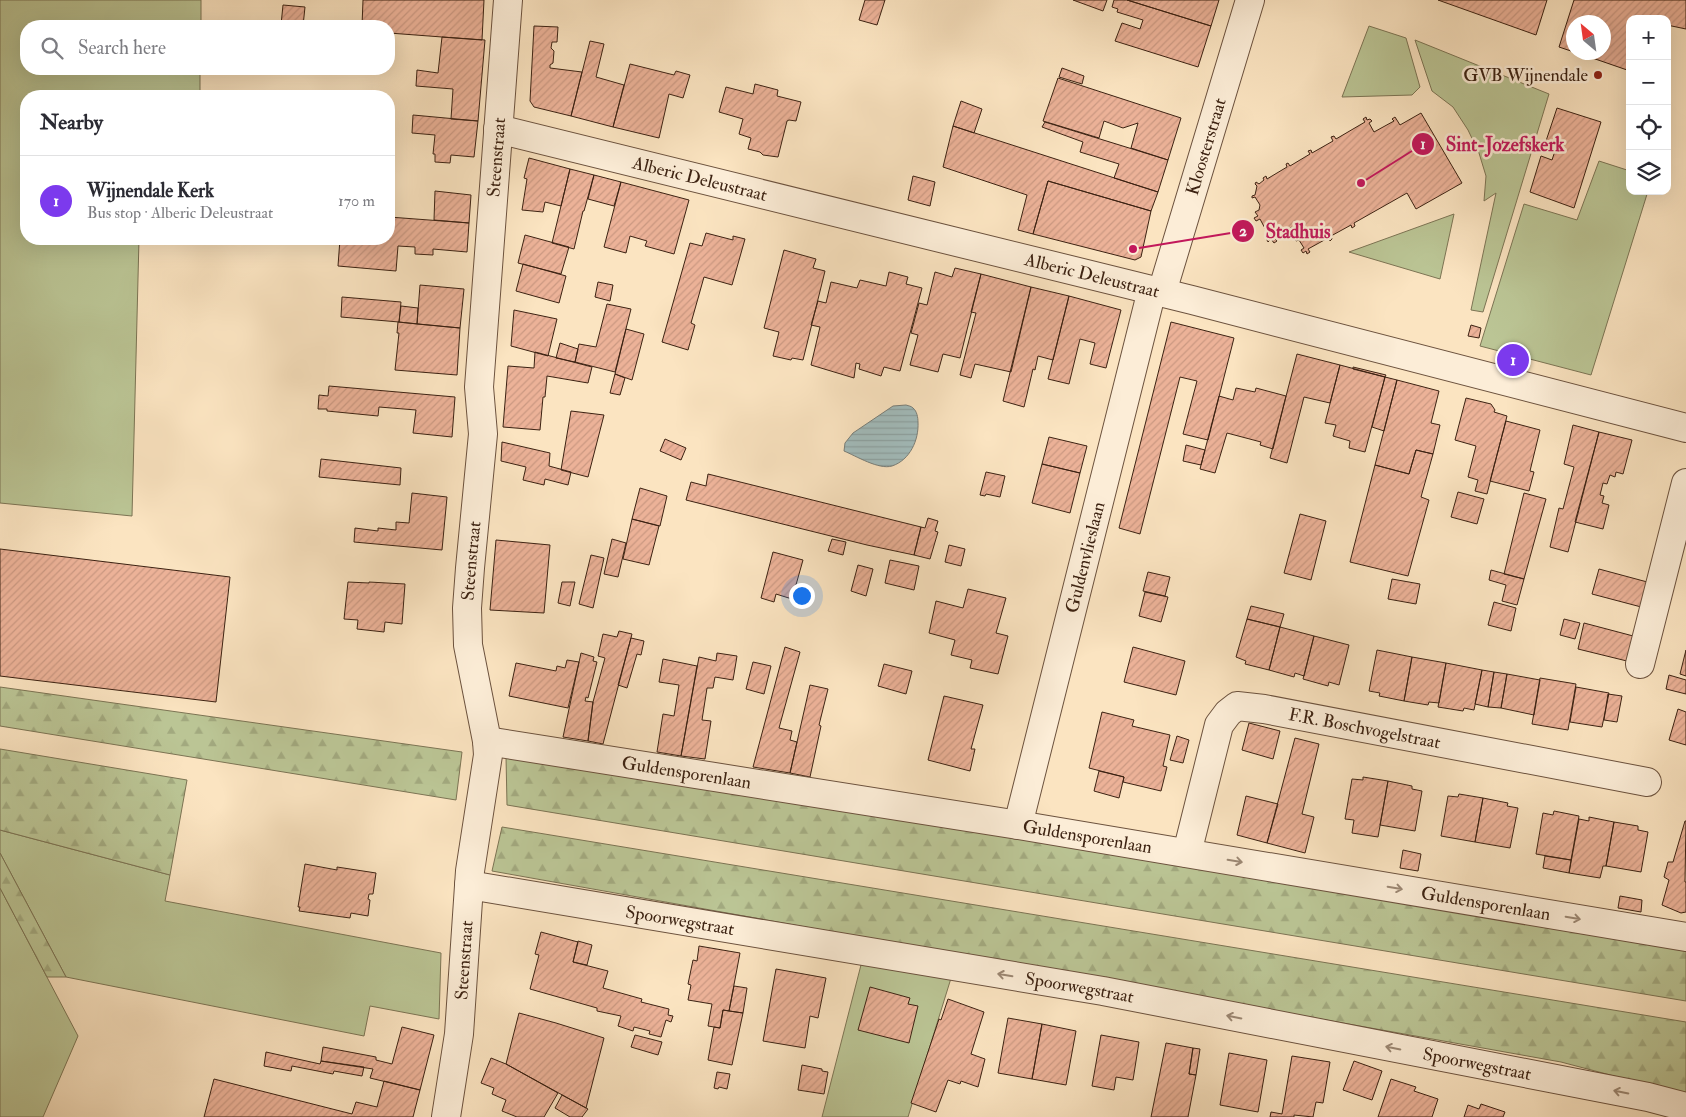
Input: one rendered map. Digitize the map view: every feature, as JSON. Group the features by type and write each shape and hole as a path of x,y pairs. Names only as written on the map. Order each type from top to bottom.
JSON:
{"street":[{"name":"Steenstraat","path":"446,1117 459,1034 470,878 488,748 468,645 467,608 482,434 478,387 508,0"},
{"name":"Kloosterstraat","path":"1157,291 1250,0"},
{"name":"Alberic Deleustraat","path":"498,129 1157,291 1686,428"},
{"name":"Guldenvlieslaan","path":"1018,825 1157,291"},
{"path":"1640,664 1686,482"},
{"name":"F.R. Boschvogelstraat","path":"1187,853 1220,725 1228,713 1238,706 1264,709 1647,782"},
{"name":"Guldensporenlaan","path":"488,748 1018,825 1686,937"},
{"name":"Spoorwegstraat","path":"470,878 1103,991 1655,1108 1686,1107"}],"green space":[{"path":"0,0 201,0 201,20 20,20 20,75 200,75 200,90 20,90 20,245 139,245 132,516 0,503"},
{"path":"1369,26 1406,38 1420,87 1412,95 1342,97"},
{"path":"1415,40 1549,94 1483,312 1471,310 1496,193 1484,201 1486,176 1479,153 1468,130 1453,107 1432,91"},
{"path":"1599,161 1626,170 1626,195 1647,195 1591,375 1480,346 1524,204 1577,220"},
{"path":"1454,214 1440,279 1349,252"},
{"path":"0,687 462,752 456,800 0,726"},
{"path":"0,749 187,780 170,875 0,830"},
{"path":"506,756 1488,913 1686,947 1686,1001 507,805"},
{"path":"502,827 1686,1022 1686,1095 1561,1062 492,871"},
{"path":"0,830 170,875 165,901 441,953 439,1019 370,1006 364,1036 66,977 0,853"},
{"path":"0,853 66,977 47,977 0,888"},
{"path":"0,888 78,1036 43,1117 0,1117"},
{"path":"862,961 952,975 908,1117 822,1117"}],"water":[{"path":"906,405 911,407 917,415 918,429 915,442 904,459 887,467 868,462 844,451 845,443 853,433 893,406"}],"building":[{"path":"363,0 484,0 482,40 395,33 395,20 362,20"},
{"path":"865,0 885,0 877,25 859,20"},
{"path":"1073,0 1107,0 1103,11"},
{"path":"1114,0 1127,0 1211,26 1198,67 1115,41 1122,23 1140,29 1143,20 1117,12 1118,9 1112,7"},
{"path":"1127,0 1219,0 1211,26"},
{"path":"1438,0 1547,0 1536,35"},
{"path":"1574,0 1686,0 1686,29 1671,26 1671,15 1626,15 1626,70 1598,60 1611,60 1611,15 1569,15"},
{"path":"283,5 305,7 304,20 282,20"},
{"path":"1566,25 1566,49 1559,47"},
{"path":"534,26 558,27 557,42 552,42 551,48 554,51 553,63 550,65 550,68 582,72 571,116 534,107 530,101"},
{"path":"442,37 485,40 478,121 451,119 453,89 416,86 417,70 438,73"},
{"path":"590,41 604,44 596,77 624,85 613,127 571,116"},
{"path":"630,64 674,75 676,71 690,75 683,98 669,94 659,138 613,127"},
{"path":"1062,68 1084,76 1082,84 1059,77"},
{"path":"1058,78 1181,118 1168,160 1131,148 1138,123 1123,128 1104,121 1099,138 1043,121"},
{"path":"755,84 778,90 777,96 801,102 796,121 787,121 778,157 763,155 760,152 748,149 751,138 739,134 743,119 719,112 726,87 753,94"},
{"path":"961,101 982,109 974,133 953,126"},
{"path":"1557,108 1601,122 1574,208 1530,192 1541,156 1552,160 1556,148 1545,144"},
{"path":"1421,113 1462,183 1416,209 1407,193 1354,223 1355,226 1352,228 1351,225 1331,236 1332,239 1330,241 1328,238 1308,249 1310,252 1307,254 1306,251 1303,253 1301,250 1304,248 1299,240 1296,241 1294,238 1297,236 1292,227 1274,237 1277,241 1274,243 1271,239 1268,242 1266,238 1269,236 1260,219 1256,221 1254,218 1258,216 1255,212 1259,210 1260,205 1255,197 1252,198 1255,195 1256,182 1259,184 1266,176 1267,179 1287,167 1286,164 1288,163 1290,166 1310,154 1308,151 1311,150 1312,153 1333,141 1331,137 1334,136 1336,139 1365,122 1363,119 1366,117 1367,120 1370,119 1372,121 1369,123 1374,132 1394,121 1392,119 1395,117 1400,125"},
{"path":"413,115 478,121 474,157 451,155 450,163 435,162 435,154 433,154 435,135 412,133"},
{"path":"1045,122 1168,160 1158,192 1114,178 1119,164 1080,152 1083,142 1042,127"},
{"path":"953,126 1158,192 1151,211 1048,181 1033,234 1018,230 1027,195 943,167"},
{"path":"529,158 570,169 561,206 545,202 543,212 522,210 527,179 524,178"},
{"path":"570,169 594,175 574,249 552,243"},
{"path":"594,175 621,182 614,206 588,199"},
{"path":"913,176 935,182 930,206 908,200"},
{"path":"1048,181 1151,211 1141,257 1135,260 1033,234"},
{"path":"621,182 689,200 674,254 645,246 647,241 630,236 626,253 604,247"},
{"path":"435,191 471,195 469,223 434,220"},
{"path":"395,217 469,223 467,252 433,249 433,255 415,254 415,247 398,246 396,271 338,266 340,245 395,245"},
{"path":"706,233 733,240 733,236 745,239 732,285 704,277 691,323 695,325 688,350 662,342 690,243 702,246"},
{"path":"525,235 569,247 561,274 518,263"},
{"path":"784,250 816,259 813,268 825,271 803,360 792,358 791,360 773,356 779,332 764,328"},
{"path":"523,264 566,276 559,303 516,291"},
{"path":"955,268 981,274 960,358 943,354 938,372 910,365 918,335 911,333 919,303 927,305 935,272 952,277"},
{"path":"889,272 908,277 906,284 922,288 900,371 884,367 881,376 859,369 860,364 856,363 854,378 811,365 820,327 811,325 818,301 826,303 831,282 857,288 860,280 886,286"},
{"path":"981,274 1031,287 1011,372 975,364 971,378 960,375 976,313 971,312"},
{"path":"598,282 613,285 610,301 595,297"},
{"path":"420,285 464,289 460,328 417,324"},
{"path":"1031,287 1069,296 1053,360 1038,356 1024,407 1003,401"},
{"path":"1069,296 1121,310 1106,368 1090,364 1095,343 1080,339 1069,384 1048,379"},
{"path":"342,297 401,302 399,322 341,317"},
{"path":"607,304 631,309 615,372 575,362 579,344 596,347"},
{"path":"401,306 418,308 417,324 399,322"},
{"path":"514,310 557,319 548,356 511,346"},
{"path":"398,322 460,328 457,375 395,370 399,333 397,333"},
{"path":"1171,322 1234,338 1208,440 1183,434 1197,381 1180,377 1140,534 1119,528"},
{"path":"1471,325 1481,328 1479,338 1468,336"},
{"path":"626,329 644,334 632,380 615,374"},
{"path":"560,343 578,349 575,362 556,358"},
{"path":"535,352 592,367 588,383 547,376 540,430 503,427 508,366 534,368"},
{"path":"1297,354 1340,365 1330,403 1304,397 1287,463 1270,458"},
{"path":"1340,365 1385,377 1365,452 1349,448 1350,441 1333,436 1336,425 1325,423"},
{"path":"1353,367 1386,375 1385,377 1353,369"},
{"path":"615,374 625,378 620,395 610,393"},
{"path":"1385,377 1397,380 1384,431 1372,427"},
{"path":"1397,380 1439,391 1431,423 1440,425 1433,454 1416,450 1409,474 1375,465"},
{"path":"329,386 455,397 452,437 413,433 416,410 379,407 378,416 318,409 319,395 328,396"},
{"path":"1236,388 1255,392 1256,388 1286,396 1273,449 1260,445 1261,442 1227,433 1215,473 1200,469 1219,396 1233,400"},
{"path":"1466,398 1491,404 1495,410 1494,412 1507,416 1487,494 1475,491 1478,480 1468,477 1476,446 1455,440"},
{"path":"571,411 604,415 588,477 561,470"},
{"path":"1506,421 1540,430 1530,471 1534,472 1529,491 1490,481"},
{"path":"1573,425 1599,432 1568,552 1550,547 1559,508 1563,509 1574,467 1564,464"},
{"path":"1599,432 1632,440 1623,474 1616,472 1615,477 1610,475 1607,484 1603,483 1600,495 1604,496 1602,503 1609,505 1603,529 1575,522"},
{"path":"1049,437 1087,446 1080,473 1042,464"},
{"path":"665,439 686,448 681,460 660,451"},
{"path":"502,442 550,453 549,466 571,472 568,485 545,479 544,485 523,480 526,467 501,461"},
{"path":"1186,445 1205,450 1201,465 1183,461"},
{"path":"1416,450 1433,454 1421,497 1429,500 1408,576 1350,562 1375,465 1409,474"},
{"path":"321,459 401,468 400,485 319,477"},
{"path":"1042,464 1080,473 1070,513 1032,503"},
{"path":"986,472 1005,476 1000,497 986,494 985,496 980,495"},
{"path":"708,474 921,527 914,555 686,500 691,482 706,486"},
{"path":"640,488 667,496 660,526 632,519"},
{"path":"1458,492 1484,499 1477,524 1451,517"},
{"path":"412,493 447,497 442,550 354,542 355,528 378,531 378,528 396,530 396,522 409,523"},
{"path":"1524,493 1546,499 1524,579 1504,574"},
{"path":"1300,514 1326,521 1311,580 1284,573"},
{"path":"928,518 938,521 935,531 938,532 930,559 914,555 921,527 925,528"},
{"path":"632,519 659,526 649,565 623,559"},
{"path":"612,539 626,543 618,577 604,574"},
{"path":"832,539 846,542 843,555 828,551"},
{"path":"496,540 550,545 544,613 490,610"},
{"path":"949,545 965,549 961,566 945,562"},
{"path":"0,549 230,577 216,702 0,676"},
{"path":"773,552 803,560 792,599 776,594 774,602 761,598"},
{"path":"591,555 604,558 593,608 579,604"},
{"path":"890,560 919,566 914,590 885,583"},
{"path":"858,565 873,569 866,596 851,591"},
{"path":"1599,569 1651,583 1645,608 1592,594"},
{"path":"1491,570 1524,579 1517,605 1502,601 1506,585 1489,580"},
{"path":"1148,572 1170,577 1165,596 1143,591"},
{"path":"1392,579 1420,584 1416,604 1388,599"},
{"path":"348,582 405,584 402,624 385,622 384,632 357,629 358,620 344,619"},
{"path":"562,582 575,582 570,606 558,603"},
{"path":"968,589 1006,598 996,633 1008,636 998,674 970,668 972,660 951,655 955,640 929,633 936,601 963,608"},
{"path":"1145,592 1168,597 1161,622 1139,616"},
{"path":"1494,602 1516,608 1511,631 1488,625"},
{"path":"1251,606 1284,614 1280,627 1247,619"},
{"path":"1247,619 1280,627 1269,670 1245,664 1246,661 1236,657"},
{"path":"1564,619 1580,623 1575,639 1560,635"},
{"path":"1584,623 1637,637 1631,662 1578,649"},
{"path":"1280,627 1314,636 1304,676 1295,673 1294,677 1269,670"},
{"path":"619,631 632,634 603,744 588,741 593,702 605,658 598,656 603,634 617,637"},
{"path":"1314,636 1349,645 1339,685 1329,682 1328,686 1303,679"},
{"path":"631,638 644,641 641,655 637,654 627,688 618,685"},
{"path":"785,647 800,652 779,728 792,731 790,740 797,742 790,773 753,767"},
{"path":"1133,647 1185,661 1176,695 1124,682"},
{"path":"1377,650 1412,657 1404,701 1379,696 1380,693 1369,691"},
{"path":"1686,650 1686,676 1680,674"},
{"path":"581,653 594,657 593,661 597,662 588,698 586,697 585,701 593,702 588,741 563,737"},
{"path":"717,653 737,656 733,680 715,677 713,688 707,688 702,720 711,721 705,759 681,756 699,657 716,661"},
{"path":"1412,657 1446,663 1439,703 1429,702 1428,705 1404,701"},
{"path":"663,659 697,666 681,756 657,752 663,714 674,716 679,685 659,682"},
{"path":"567,660 579,662 568,708 509,696 516,663 556,671 557,666 565,668"},
{"path":"753,662 771,666 764,694 746,689"},
{"path":"1446,663 1482,670 1474,710 1464,708 1463,711 1438,707"},
{"path":"884,664 912,671 906,694 878,686"},
{"path":"1482,670 1494,672 1488,707 1475,704"},
{"path":"1494,672 1507,674 1501,708 1488,707"},
{"path":"1507,674 1540,680 1534,715 1501,708"},
{"path":"1669,675 1686,680 1686,694 1666,689"},
{"path":"1540,678 1576,684 1568,730 1532,724"},
{"path":"810,685 828,689 819,725 821,726 810,777 790,773"},
{"path":"1576,687 1609,693 1602,727 1570,722"},
{"path":"1608,694 1622,696 1617,722 1604,720"},
{"path":"944,696 983,705 971,749 975,749 970,771 928,760"},
{"path":"1678,709 1686,712 1686,745 1669,740"},
{"path":"1102,712 1134,720 1132,726 1170,735 1163,766 1167,767 1161,791 1123,782 1124,777 1089,768"},
{"path":"1249,723 1280,731 1273,759 1242,750"},
{"path":"1177,736 1189,740 1183,763 1170,760"},
{"path":"1295,738 1319,744 1302,814 1314,817 1305,853 1267,843"},
{"path":"1099,771 1124,777 1119,798 1094,791"},
{"path":"1363,777 1388,781 1378,837 1352,833 1354,820 1345,819 1352,779 1363,780"},
{"path":"1388,781 1412,786 1412,789 1422,791 1415,831 1380,825"},
{"path":"1459,794 1483,798 1475,842 1441,836 1448,796 1458,797"},
{"path":"1246,796 1278,804 1267,843 1237,835"},
{"path":"1483,798 1508,803 1507,806 1518,808 1510,848 1475,842"},
{"path":"1554,811 1579,816 1571,860 1536,854 1543,813 1553,815"},
{"path":"1589,817 1614,822 1606,866 1603,866 1600,878 1569,873 1579,819 1589,821"},
{"path":"1685,821 1686,912 1681,913 1662,905 1669,880 1664,877 1668,862 1673,862"},
{"path":"1614,822 1638,826 1638,830 1648,832 1641,872 1606,866"},
{"path":"1403,850 1421,854 1418,871 1400,868"},
{"path":"1545,856 1571,860 1569,873 1543,868"},
{"path":"305,864 337,870 337,867 376,873 373,894 369,894 368,899 370,900 368,916 351,913 350,918 299,911"},
{"path":"1620,896 1642,900 1641,912 1618,908"},
{"path":"541,932 578,942 573,962 608,971 603,988 642,999 641,1002 669,1009 668,1015 673,1016 671,1022 666,1020 661,1037 649,1034 650,1031 634,1027 633,1031 618,1026 621,1016 597,1011 597,1008 530,989 539,955 535,954"},
{"path":"578,941 592,945 587,965 573,962"},
{"path":"699,946 740,953 729,1011 723,1010 720,1028 708,1026 712,1004 688,1000 691,985 688,984 693,960 697,961"},
{"path":"776,969 826,978 818,1018 810,1016 805,1048 763,1041"},
{"path":"734,986 747,988 743,1013 729,1011"},
{"path":"870,987 910,998 908,1004 918,1006 909,1043 858,1030"},
{"path":"948,999 984,1012 971,1054 985,1059 978,1087 961,1081 960,1084 948,1080 936,1112 911,1103 939,1019 941,1020"},
{"path":"723,1010 743,1013 732,1065 708,1060 714,1027 720,1028"},
{"path":"519,1013 604,1038 586,1108 506,1064"},
{"path":"1008,1018 1042,1024 1032,1079 998,1073"},
{"path":"1042,1024 1076,1031 1066,1085 1032,1079"},
{"path":"402,1027 434,1035 420,1090 370,1078 373,1069 321,1061 323,1047 376,1057 376,1060 392,1064"},
{"path":"635,1035 662,1042 658,1055 631,1047"},
{"path":"1101,1035 1139,1042 1133,1080 1116,1077 1114,1090 1092,1086"},
{"path":"1166,1043 1193,1048 1189,1074 1196,1075 1188,1117 1151,1117"},
{"path":"1193,1048 1200,1049 1196,1075 1189,1074"},
{"path":"266,1052 320,1064 321,1061 364,1067 362,1076 334,1071 333,1074 292,1066 291,1071 264,1066"},
{"path":"1229,1053 1267,1060 1258,1112 1220,1105"},
{"path":"1292,1056 1330,1062 1323,1103 1316,1102 1313,1117 1294,1115 1294,1117 1270,1117 1271,1112 1282,1114"},
{"path":"491,1058 506,1064 558,1093 544,1117 517,1117 502,1111 506,1100 492,1094 494,1088 481,1083"},
{"path":"1354,1061 1382,1071 1372,1100 1343,1090"},
{"path":"802,1065 828,1072 824,1094 798,1090"},
{"path":"717,1072 730,1074 727,1089 714,1088"},
{"path":"214,1079 352,1114 356,1102 377,1107 384,1081 420,1090 413,1117 204,1117"},
{"path":"1391,1079 1416,1087 1414,1091 1438,1099 1432,1117 1378,1117"},
{"path":"562,1095 588,1109 582,1117 570,1117 555,1108"},
{"path":"1481,1104 1505,1112 1503,1117 1464,1117 1468,1105 1479,1109"}],"place":[{"name":"GVB Wijnendale","path":"1598,75"},
{"name":"Sint-Jozefskerk","path":"1361,183"},
{"name":"Stadhuis","path":"1133,249"},
{"name":"Wijnendale Kerk","path":"1513,360"}]}
